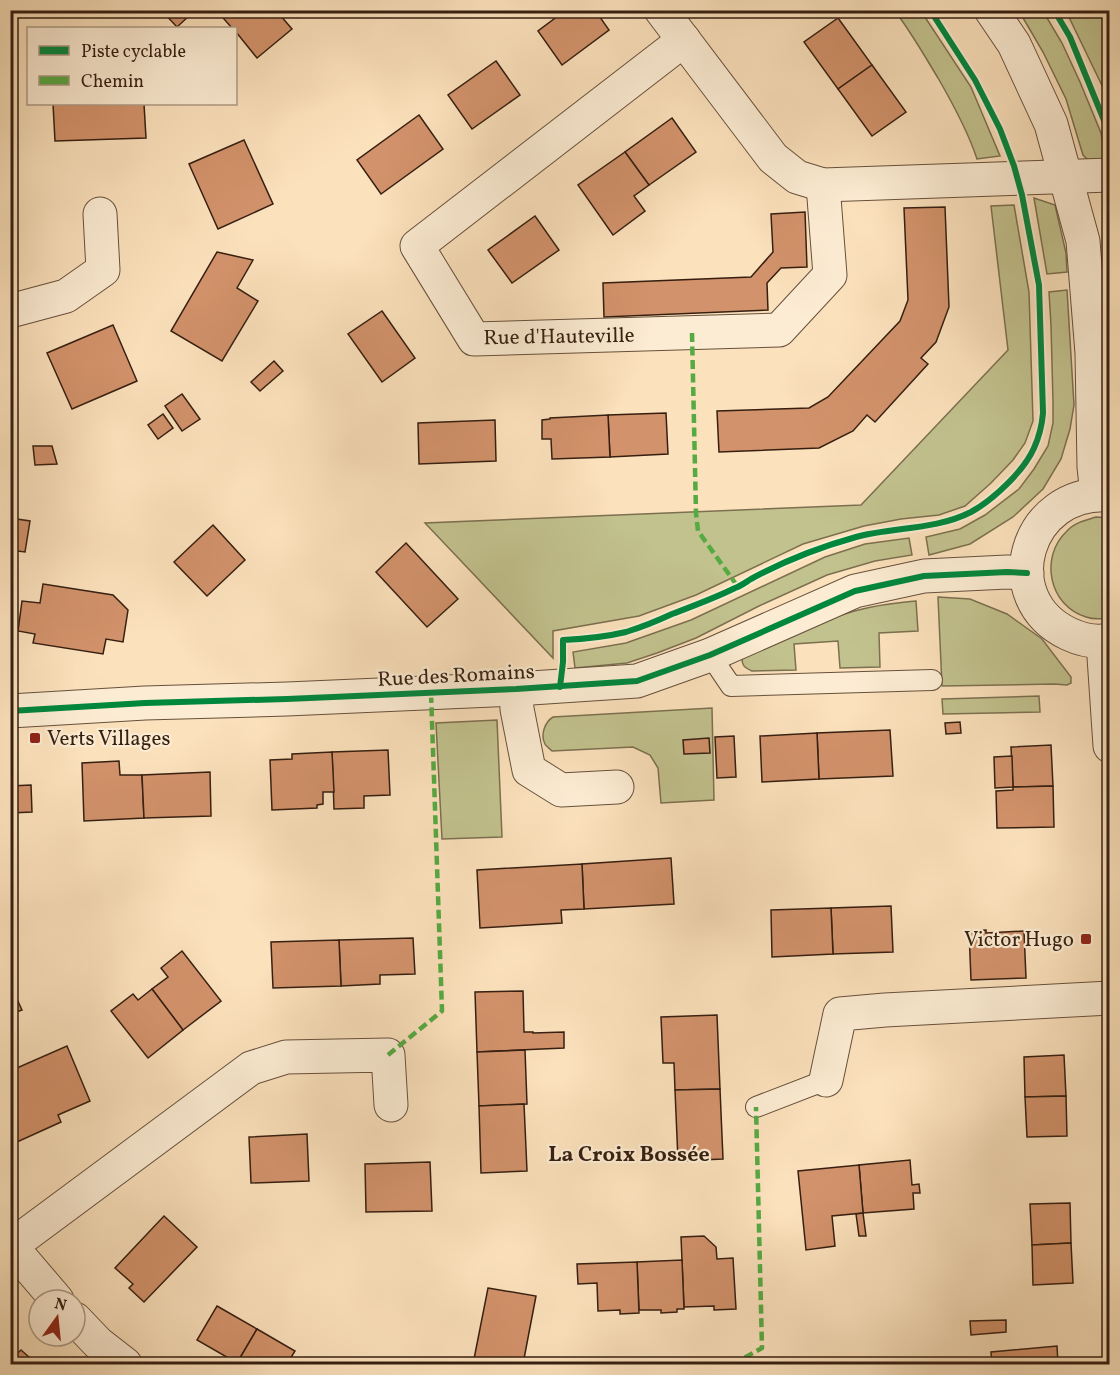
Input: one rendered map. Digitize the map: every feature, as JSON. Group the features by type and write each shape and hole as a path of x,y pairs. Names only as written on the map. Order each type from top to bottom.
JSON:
{"street":[{"path":"661,10 773,158 797,177 823,185 1110,175"},
{"path":"992,10 1014,44 1051,124 1083,241 1092,352 1094,467 1103,494 1082,496 1069,501 1056,508 1045,519 1030,544 1027,558 1029,586 1041,612 1062,631 1089,641 1106,641 1110,746"},
{"name":"Rue d'Hauteville","path":"684,40 417,246 474,339 779,330 830,274 823,185"},
{"path":"10,311 66,296 103,270 100,214"},
{"name":"Rue des Romains","path":"10,711 146,703 516,689 637,681 710,655 855,591 924,576 1027,573"},
{"path":"516,689 517,709 529,770 561,790 617,787"},
{"path":"826,1080 840,1014 1110,998"},
{"path":"47,1288 11,1246 250,1068 286,1058 388,1055 392,1105"},
{"path":"87,1332 125,1365"}],"lane":[{"path":"710,655 731,686 932,680"},
{"path":"756,1107 826,1080"}],"green space":[{"path":"895,11 921,11 971,87 1000,156 977,159 965,128 949,98"},
{"path":"1019,11 1043,11 1062,43 1101,133 1106,163 1090,162 1083,155 1066,99 1043,52"},
{"path":"1066,11 1109,11 1109,101 1108,98"},
{"path":"1034,198 1055,205 1066,253 1067,272 1047,274"},
{"path":"1014,205 1029,292 1033,421 1025,443 1013,460 965,506 939,515 864,526 803,544 696,595 639,616 553,631 553,658 425,523 861,505 1008,350 991,206"},
{"path":"1067,290 1074,405 1061,459 1043,489 1013,517 970,544 929,555 926,537 960,529 985,515 1019,489 1048,446 1053,423 1049,292"},
{"path":"1096,517 1110,518 1109,618 1101,619 1086,617 1063,603 1052,580 1051,567 1058,542 1067,531 1077,524"},
{"path":"909,538 912,555 875,561 827,575 696,638 657,653 627,663 575,668 573,652 626,643 691,620 825,557 865,544"},
{"path":"938,597 970,599 1007,614 1042,639 1071,677 1071,683 1067,685 942,686"},
{"path":"916,601 918,631 879,633 880,667 840,668 838,641 794,644 796,670 752,671 743,663 742,658 834,617 873,607"},
{"path":"1039,696 1040,712 943,714 942,699"},
{"path":"712,708 714,800 661,803 658,768 650,755 633,747 552,751 546,745 543,737 544,729 553,717"},
{"path":"497,720 502,837 442,839 436,723"}],"building":[{"path":"161,10 185,10 190,15 177,27"},
{"path":"207,10 279,10 280,15 292,29 257,58 237,33 237,27 231,27 217,11 211,16"},
{"path":"566,10 595,10 609,30 562,65 538,31"},
{"path":"838,18 872,65 838,89 804,42"},
{"path":"496,61 520,95 472,129 448,95"},
{"path":"872,65 906,112 872,136 838,89"},
{"path":"53,105 144,105 146,138 55,141"},
{"path":"419,115 443,149 381,194 357,160"},
{"path":"672,118 696,152 649,185 625,152"},
{"path":"244,140 273,204 218,229 189,164"},
{"path":"625,152 649,185 634,196 645,211 613,235 578,185"},
{"path":"945,207 949,307 936,342 921,358 928,364 875,422 867,415 853,431 819,448 719,452 717,411 809,408 828,397 900,321 908,300 904,208"},
{"path":"805,212 807,267 781,268 767,283 768,310 604,317 603,283 751,277 773,252 771,214"},
{"path":"535,216 559,250 512,283 488,250"},
{"path":"217,252 253,260 237,288 258,301 222,361 171,331"},
{"path":"382,311 415,358 382,382 348,334"},
{"path":"113,325 137,381 72,409 47,353"},
{"path":"274,361 283,371 260,391 251,382"},
{"path":"182,394 200,419 182,431 165,406"},
{"path":"666,413 668,454 610,457 608,415"},
{"path":"163,414 173,428 158,439 148,425"},
{"path":"608,415 610,457 552,459 551,439 542,439 542,420"},
{"path":"495,420 496,461 419,464 418,423"},
{"path":"33,446 52,446 57,464 35,465"},
{"path":"10,518 30,521 25,552 10,550"},
{"path":"213,525 245,560 207,596 174,562"},
{"path":"406,543 458,599 427,627 376,572"},
{"path":"43,584 113,595 128,610 123,642 106,639 103,654 33,643 35,634 18,631 22,601 40,603"},
{"path":"960,722 961,733 946,734 945,723"},
{"path":"890,730 893,776 819,779 817,733"},
{"path":"817,733 819,779 762,782 760,736"},
{"path":"734,736 736,777 717,778 715,737"},
{"path":"709,738 710,753 684,754 683,740"},
{"path":"1051,745 1053,786 1013,787 1011,747"},
{"path":"388,750 390,795 364,796 364,808 334,809 332,752"},
{"path":"332,752 334,792 323,792 323,804 317,805 317,808 272,810 270,760 292,759 292,754"},
{"path":"1012,756 1013,787 995,788 994,757"},
{"path":"119,761 120,775 142,775 144,818 84,821 82,763"},
{"path":"210,772 211,816 144,818 142,775"},
{"path":"31,785 32,812 10,813 10,786"},
{"path":"1053,786 1054,827 997,828 996,791 1013,790 1013,787"},
{"path":"671,858 674,904 584,909 582,864"},
{"path":"582,864 584,909 561,910 562,923 480,928 477,870"},
{"path":"891,906 893,952 833,954 831,908"},
{"path":"831,908 833,954 772,957 771,910"},
{"path":"986,930 986,933 1024,931 1026,978 971,980 969,931"},
{"path":"413,938 415,974 380,975 380,984 341,986 339,940"},
{"path":"339,940 341,986 273,988 271,942"},
{"path":"182,951 221,1001 183,1030 152,989 168,977 161,968"},
{"path":"10,984 22,1010 10,1014"},
{"path":"152,989 183,1030 148,1058 111,1011 133,994 138,1000"},
{"path":"523,991 524,1032 564,1032 564,1048 477,1052 475,992"},
{"path":"717,1015 720,1089 675,1090 674,1063 663,1063 661,1017"},
{"path":"67,1046 90,1101 58,1115 61,1122 17,1142 10,1127 10,1095 12,1095 10,1071"},
{"path":"525,1050 527,1104 479,1106 477,1052"},
{"path":"1064,1055 1066,1096 1025,1097 1024,1057"},
{"path":"720,1089 723,1159 678,1161 675,1090"},
{"path":"1066,1096 1067,1136 1027,1137 1025,1097"},
{"path":"524,1104 527,1171 481,1173 479,1106"},
{"path":"307,1134 309,1181 251,1183 249,1137"},
{"path":"910,1160 912,1185 919,1184 920,1193 913,1193 914,1209 863,1213 859,1165"},
{"path":"430,1162 432,1211 366,1212 365,1164"},
{"path":"859,1165 863,1213 832,1216 835,1246 806,1250 798,1171"},
{"path":"1070,1203 1071,1243 1032,1245 1030,1204"},
{"path":"863,1213 866,1236 859,1236 856,1214"},
{"path":"164,1216 197,1247 144,1302 129,1288 133,1284 115,1268"},
{"path":"704,1236 716,1247 717,1259 733,1258 736,1309 714,1310 714,1306 684,1307 681,1237"},
{"path":"1071,1243 1073,1283 1033,1285 1032,1245"},
{"path":"682,1260 684,1309 661,1313 661,1310 639,1310 637,1262"},
{"path":"637,1262 639,1313 620,1314 620,1310 598,1311 597,1283 578,1284 577,1264"},
{"path":"488,1288 536,1296 523,1364 473,1364"},
{"path":"217,1306 257,1329 237,1363 197,1340"},
{"path":"1006,1320 1006,1332 971,1335 970,1321"},
{"path":"257,1329 295,1351 287,1364 237,1363"},
{"path":"1057,1346 1058,1364 992,1364 991,1352"},
{"path":"21,1350 37,1364 10,1364 10,1360"},
{"path":"940,1359 940,1364 889,1364"}],"marked path":[{"path":"692,333 698,531 738,587"},
{"path":"388,1055 442,1011 431,692"},
{"path":"733,1364 762,1348 756,1107"}],"cycle path":[{"path":"560,687 563,640 610,635 638,628 720,595 789,560 843,541 958,518 980,507 998,493 1023,466 1034,448 1043,413 1039,285 1022,195 1000,129 975,80 930,10"},
{"path":"1054,10 1070,37 1110,135"},
{"path":"10,711 145,703 516,689 637,681 710,655 855,591 924,576 1027,573"}],"place":[{"name":"Verts Villages","path":"35,738"},
{"name":"Victor Hugo","path":"1086,939"}],"district":[{"name":"La Croix Bossée","path":"629,1153"}]}
